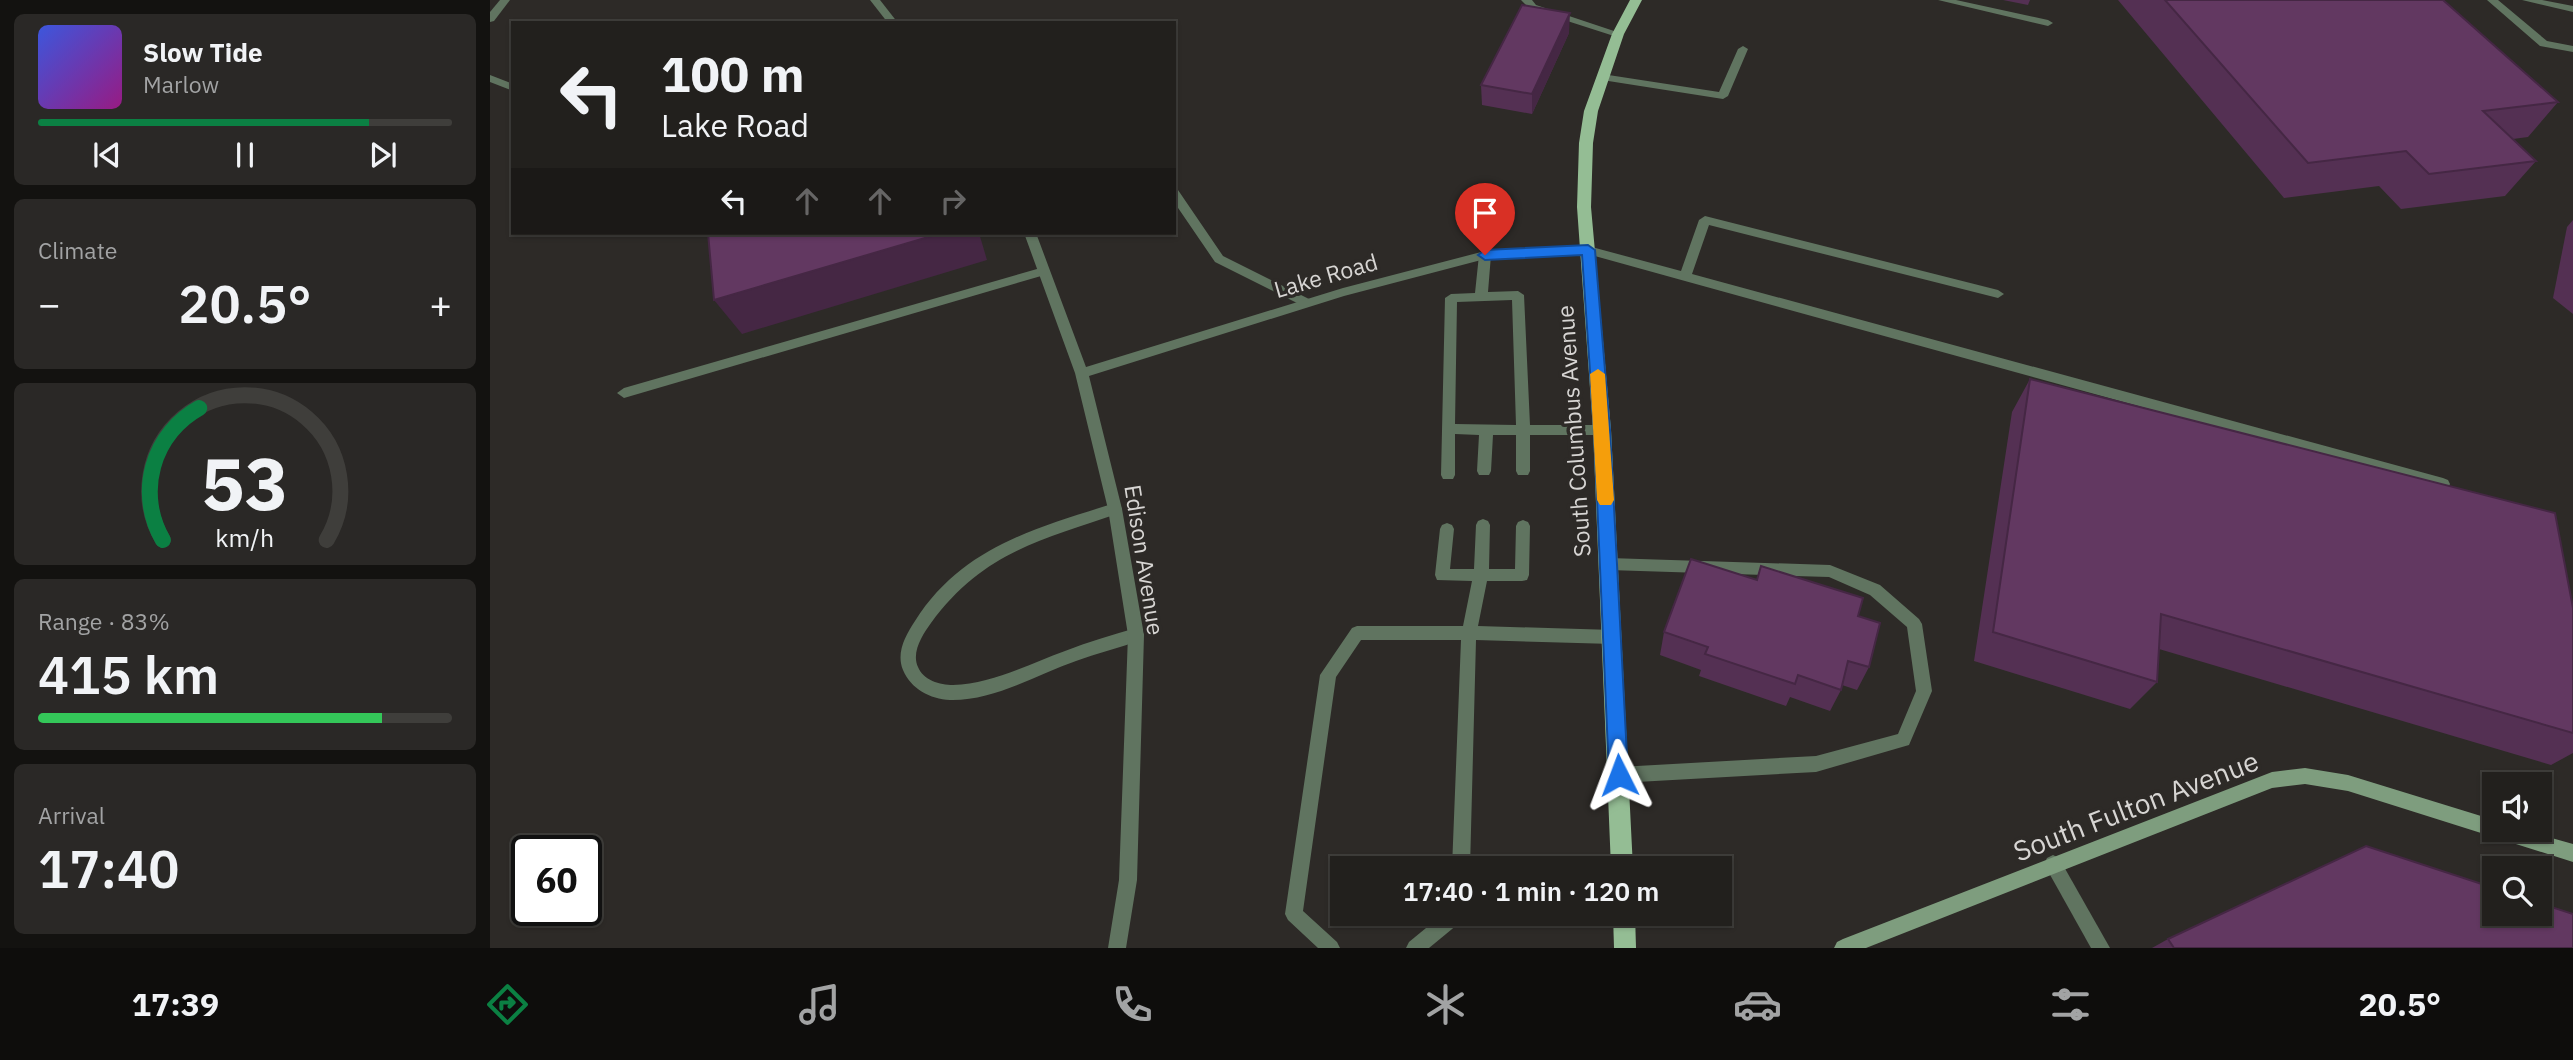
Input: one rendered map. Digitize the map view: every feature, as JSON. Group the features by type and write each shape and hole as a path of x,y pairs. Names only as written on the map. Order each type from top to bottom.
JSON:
{"main road":[{"name":"South Columbus Avenue","path":"1622,856 1602,430 1584,207 1586,143 1591,111 1618,34 1636,0"},
{"name":"South Fulton Avenue","path":"1843,948 2272,780 2305,776 2348,783 2482,825"},
{"name":"South Fulton Avenue","path":"2537,842 2573,853"},
{"path":"1624,926 1625,948"}],"street":[{"path":"490,19 505,0"},
{"path":"875,0 889,21"},
{"path":"1526,0 1533,7 1618,34"},
{"path":"1942,0 2048,23"},
{"path":"2492,0 2544,44 2573,49"},
{"path":"2526,0 2573,9"},
{"path":"1602,77 1723,96 1743,49"},
{"path":"490,78 511,87"},
{"path":"1176,196 1219,259 1307,303"},
{"path":"1685,276 1705,220 1998,294"},
{"name":"Edison Avenue","path":"1031,235 1082,373 1115,509 1136,635 1128,880 1117,948"},
{"name":"Lake Road","path":"1082,373 1307,303 1485,255 1588,250 2443,484"},
{"path":"1481,297 1485,255"},
{"path":"624,393 1044,271"},
{"path":"1448,475 1451,298 1518,295 1523,471"},
{"path":"1448,429 1602,430"},
{"path":"1485,471 1486,430"},
{"path":"1115,509 1041,533 992,553 963,573 932,608 909,643 910,670 922,684 940,691 957,692 1006,681 1136,635"},
{"path":"1461,856 1469,633 1481,575 1483,525"},
{"path":"1447,529 1442,575 1522,575 1523,526"},
{"path":"1609,564 1830,571 1875,590 1914,624 1924,691 1903,740 1816,764 1619,775"},
{"path":"1331,948 1294,914 1328,675 1357,634 1469,633 1613,637"},
{"path":"2053,864 2101,948"},
{"path":"1415,948 1442,926"}],"building":[{"path":"2165,0 2443,0 2558,102 2483,111 2536,161 2429,174 2406,151 2308,163"},
{"path":"1522,5 1570,13 1532,94 1481,85"},
{"path":"708,235 935,235 714,300"},
{"path":"2030,379 2555,513 2573,608 2573,733 2161,614 2157,682 1993,632"},
{"path":"1691,559 1757,580 1761,566 1863,598 1858,616 1880,623 1869,667 1848,661 1841,690 1798,675 1795,684 1705,654 1708,647 1664,632"},
{"path":"2366,846 2482,884 2482,926 2552,926 2552,907 2573,914 2573,948 2174,948 2168,939"}],"slow traffic":[{"path":"1598,374 1605,500"}],"route":[{"path":"1485,255 1588,250 1602,430 1619,775"}]}
